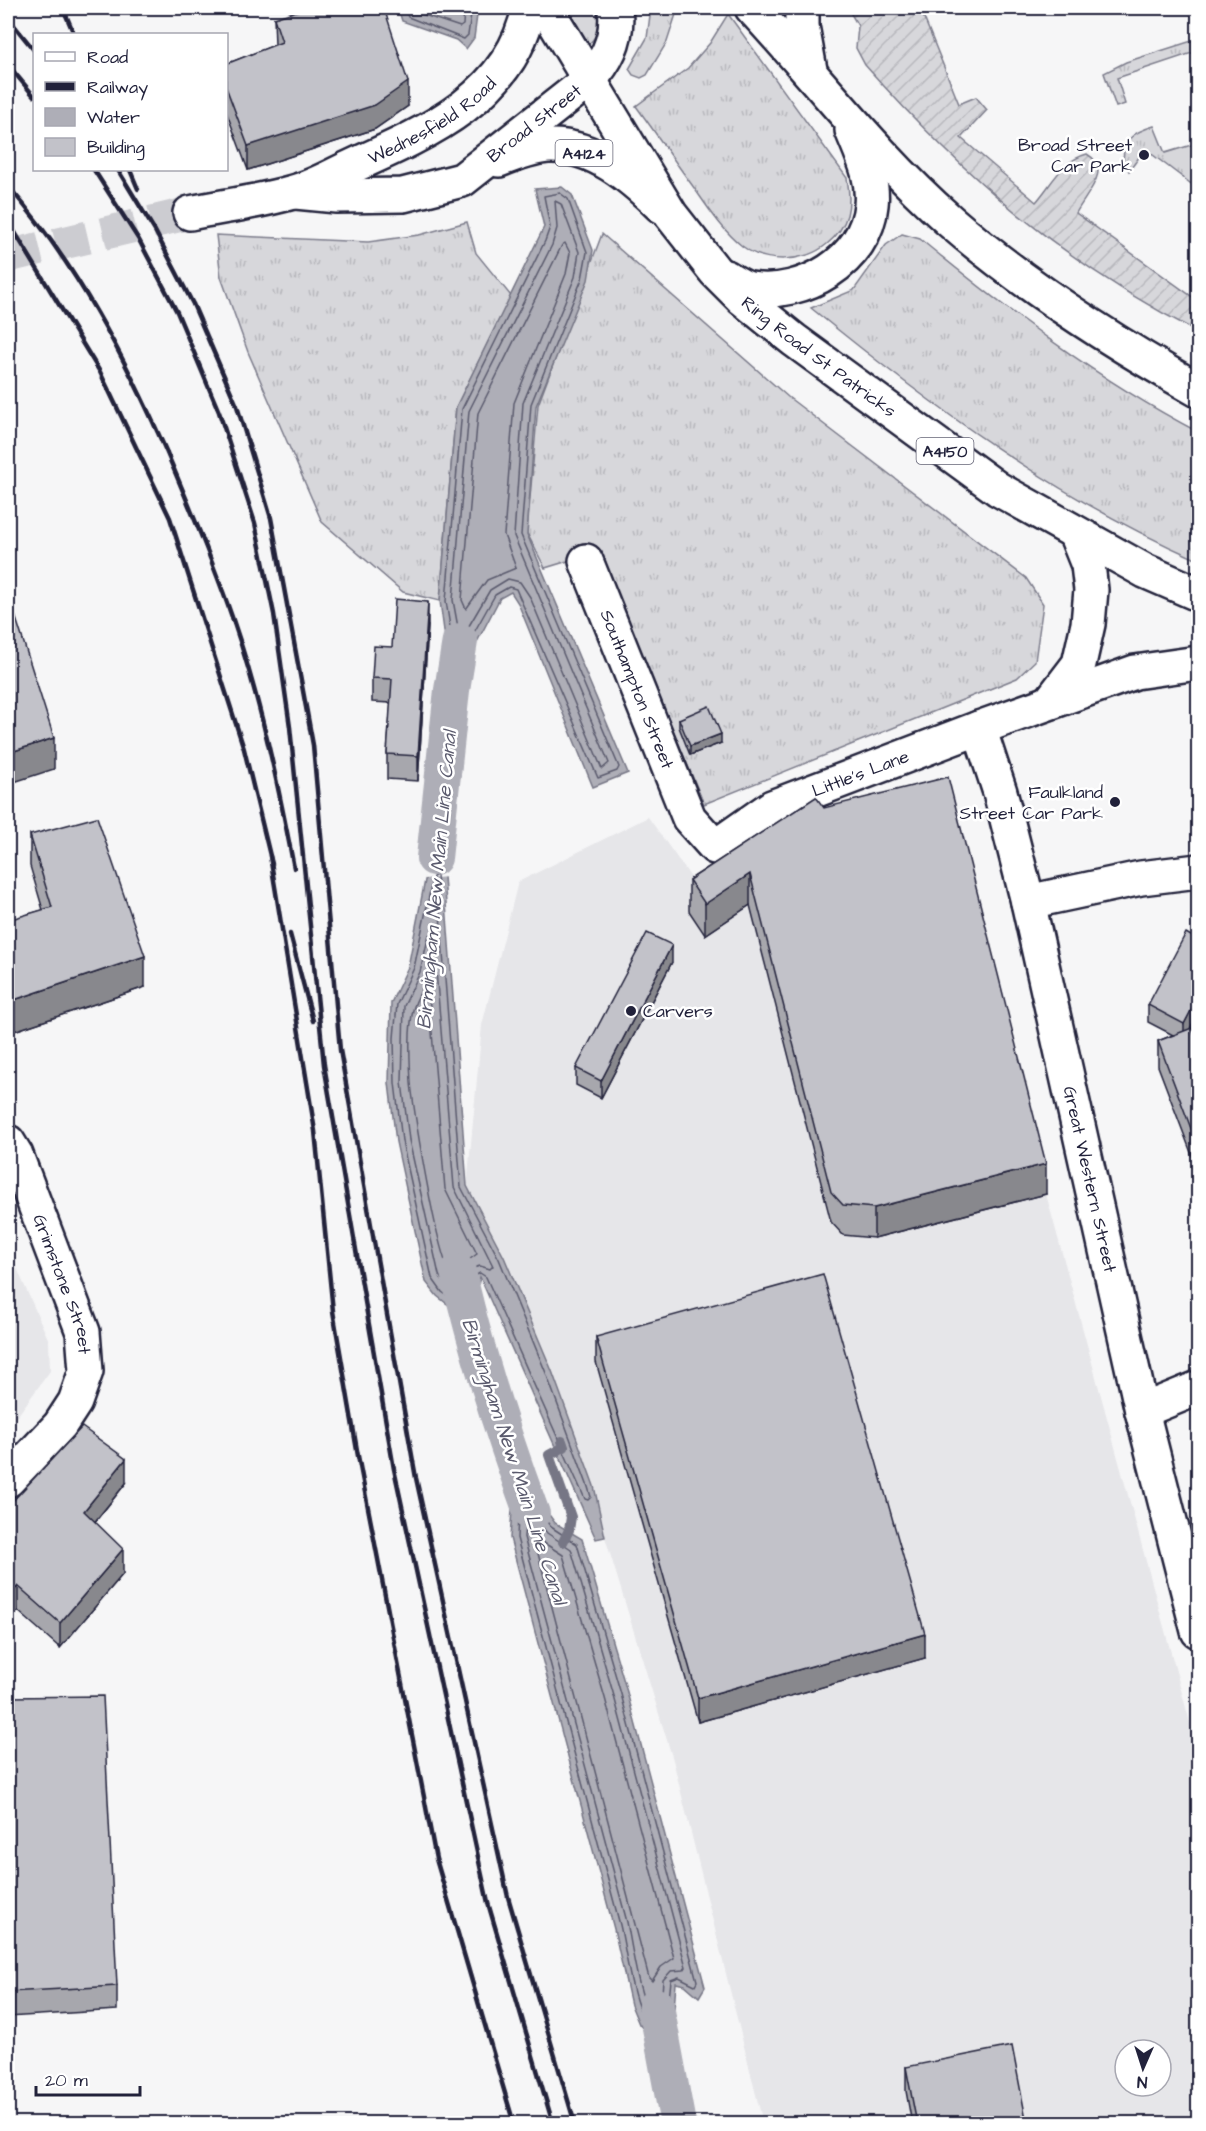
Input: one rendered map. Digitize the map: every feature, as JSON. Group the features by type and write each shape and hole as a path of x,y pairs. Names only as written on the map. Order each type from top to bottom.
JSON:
{"main road":[{"name":"Wednesfield Road","path":"190,213 294,192 405,143 468,105 501,73 525,28 529,8"},
{"name":"Ring Road St Patricks","path":"546,8 671,215 715,272 794,340 998,489 1076,535 1145,571 1198,594"},
{"name":"Broad Street","path":"479,167 589,80 605,63 614,38 615,8"},
{"path":"752,8 810,70 847,117 949,220 1023,280 1125,349 1198,390"},
{"path":"802,8 802,26 810,70"},
{"path":"715,272 750,289 782,288 817,280 850,254 864,232 871,206 870,175 847,117"},
{"name":"A4124","path":"479,167 520,152 549,146 576,150 597,156 633,179 671,215"},
{"name":"Wednesfield Road","path":"294,192 337,196 403,195 462,180 479,167"},
{"path":"1050,702 1079,664 1088,624 1091,590 1088,565 1076,535"},
{"name":"Southampton Street","path":"586,561 689,818"},
{"name":"Little's Lane","path":"689,818 716,847 772,807 979,728 1135,672 1198,663"},
{"name":"Great Western Street","path":"979,728 1000,792 1028,902 1142,1411 1198,1631"},
{"path":"1028,902 1141,878 1198,871"},
{"name":"Grimstone Street","path":"8,1142 16,1155 83,1332 86,1371 75,1402 60,1425 8,1480"},
{"path":"1142,1411 1198,1388"}],"shaded area":[{"path":"938,778 948,808 1046,1194 1198,1752 1198,2123 763,2123 673,1760 605,1537 603,1523 552,1371 504,1257 467,1186 482,1025 518,882 648,817 695,883 796,826"},
{"path":"8,1248 49,1341 50,1371 8,1429"}],"green space":[{"path":"562,8 603,8 598,31 593,40 583,49"},
{"path":"651,8 678,8 667,42 647,75 641,78 633,75 629,69 647,38"},
{"path":"857,8 920,8 959,104 976,97 987,110 961,138 1036,202 1070,162 1087,154 1094,160 1098,167 1098,174 1076,213 1198,301 1198,332 1150,306 1060,247 1018,215 940,144 865,65 856,48 858,26 850,12"},
{"path":"728,14 847,178 849,206 844,223 827,244 807,255 796,258 773,258 751,252 742,246 715,217 636,106 688,68 710,43"},
{"path":"1198,39 1198,51 1117,78 1125,104 1116,107 1104,73 1126,62"},
{"path":"1154,126 1165,153 1198,143 1198,189 1145,149 1129,171 1123,160 1125,146 1131,137"},
{"path":"467,222 476,253 511,296 456,407 440,601 403,592 322,522 248,352 221,277 216,235 368,242 419,235"},
{"path":"602,234 788,397 1026,578 1043,604 1035,661 1017,678 704,804 598,552 545,568 527,533 538,405"},
{"path":"902,234 920,239 1020,318 1089,367 1124,390 1198,432 1198,560 1094,508 996,447 902,380 811,308 854,290 886,245"}],"water":[{"path":"398,8 478,8 474,38 466,49 456,40 402,21"},
{"path":"562,187 572,195 593,250 588,280 536,406 527,534 628,773 593,787 518,603 511,592 500,598 452,690 440,601 456,407 544,227 535,189"},
{"path":"439,809 467,1186 504,1257 552,1371 594,1486 605,1537 596,1539 480,1277 469,1321 437,1296 426,1282 396,1142 389,1083 391,1003 408,967"},
{"path":"515,1468 555,1523 582,1539 627,1692 705,1987 699,1997 685,1985 676,1983 674,2010 664,2054 639,2024 631,2005 614,1929 510,1538"}],"pier":[{"path":"446,854 448,877 424,879 427,858"}],"building":[{"path":"306,8 384,8 408,82 375,105 248,146 228,92 228,63 282,42 274,18"},
{"path":"8,593 54,738 8,753"},
{"path":"395,599 428,602 418,756 387,754 392,679 372,678 374,646 392,647"},
{"path":"709,706 721,734 690,746 679,719"},
{"path":"948,777 1046,1164 874,1208 843,1205 831,1192 750,874 705,904 689,880 816,797 824,808"},
{"path":"97,817 145,956 14,1000 8,984 8,920 52,907 30,835"},
{"name":"Carvers","path":"647,933 672,945 601,1081 576,1068"},
{"path":"1186,933 1198,940 1198,997 1184,1024 1148,1005"},
{"path":"1192,1028 1198,1045 1198,1147 1158,1041"},
{"path":"823,1274 925,1634 698,1698 596,1337"},
{"path":"82,1427 126,1459 84,1511 123,1549 60,1623 18,1586 8,1597 8,1506"},
{"path":"103,1696 117,1986 8,1992 8,1697"},
{"path":"1012,2046 1027,2124 917,2124 906,2067"}],"waterway":[{"name":"Birmingham New Main Line Canal","path":"434,858 452,690 460,641"},
{"name":"Birmingham New Main Line Canal","path":"458,1272 491,1394 532,1514"},
{"path":"562,1441 564,1447 549,1455 571,1517 569,1530 563,1542"},
{"name":"Birmingham New Main Line Canal","path":"656,2006 678,2124"}],"tunnel":[{"path":"8,256 190,213"}],"railway":[{"path":"63,8 74,33"},
{"path":"8,18 33,49"},
{"path":"8,65 33,95"},
{"path":"95,171 139,240 177,312 219,412 255,523 274,614 290,727 324,1065 394,1469 488,1903 553,2124"},
{"path":"119,171 155,231 193,304 237,406 271,518 313,745 340,1050 416,1478 508,1897 575,2124"},
{"path":"130,171 138,189"},
{"path":"8,186 56,247 98,314 117,348 167,453 225,596 242,648 275,773 294,868"},
{"path":"8,221 100,372 170,518 244,749 272,864"},
{"path":"270,856 315,1131 333,1311 358,1456 436,1859 514,2124"},
{"path":"290,934 313,1021"}],"place":[{"name":"Broad Street Car Park","path":"1144,155"},
{"name":"Faulkland Street Car Park","path":"1115,802"},
{"name":"Carvers","path":"631,1011"}]}
